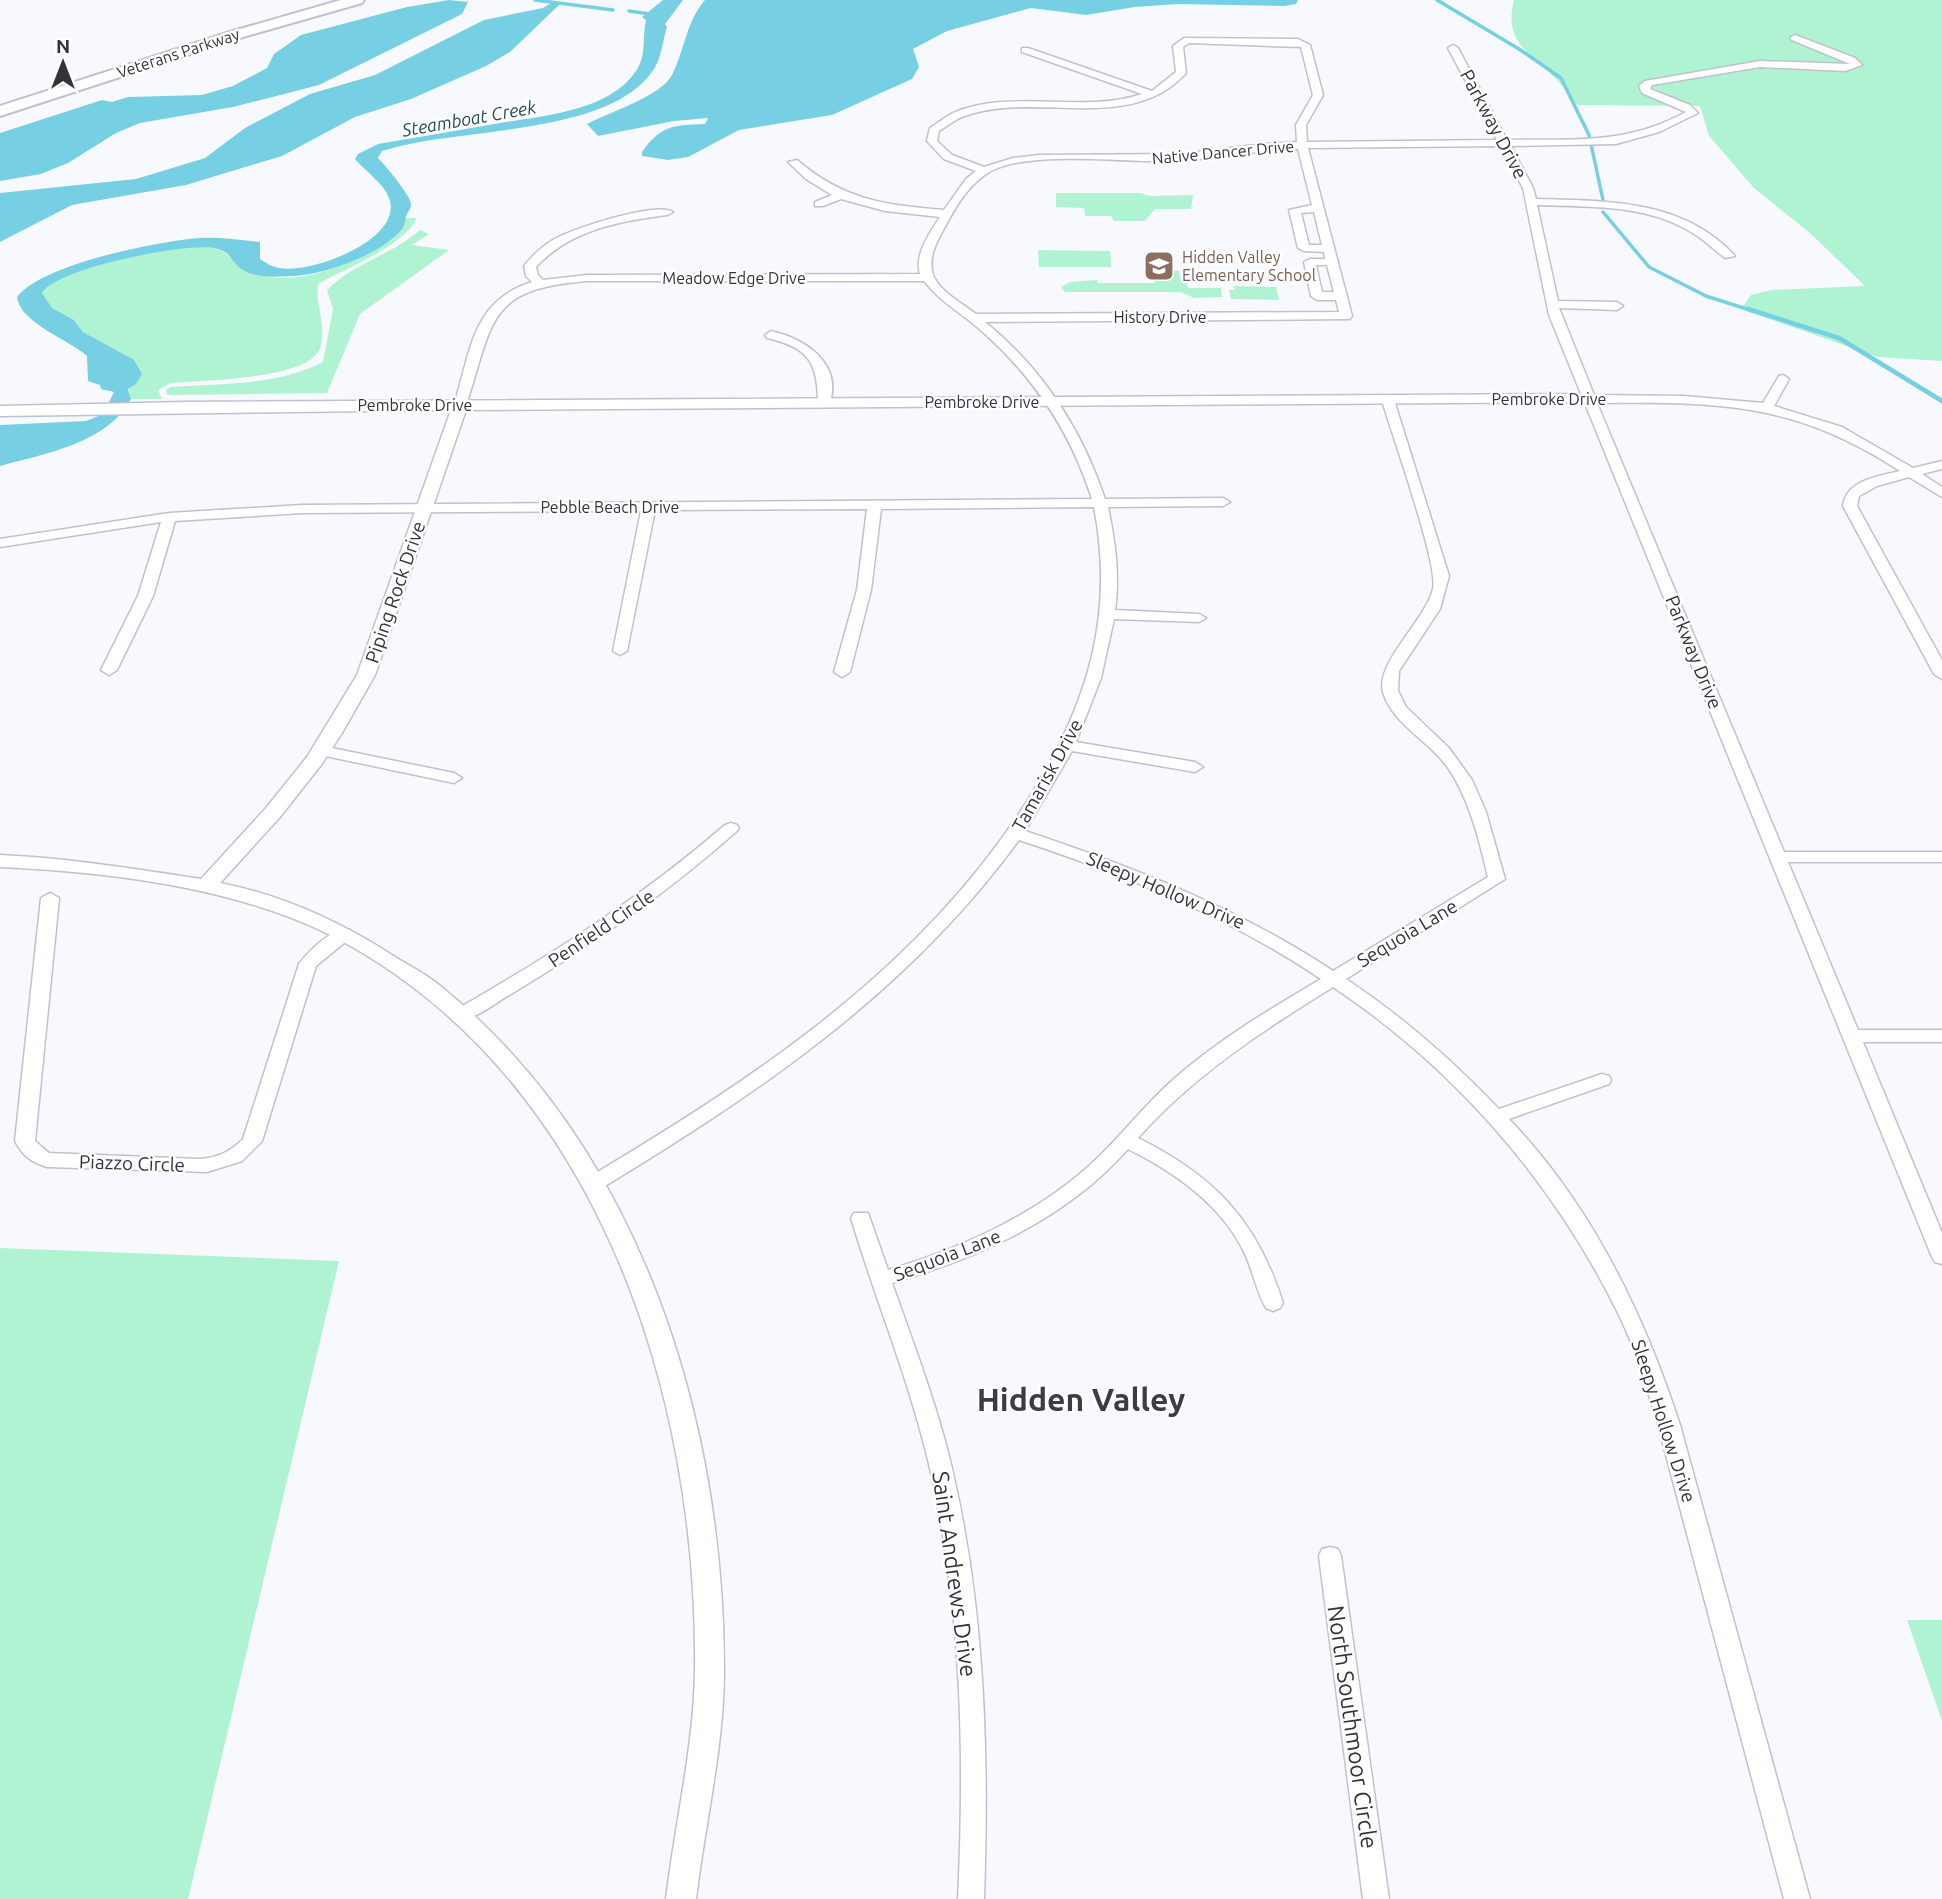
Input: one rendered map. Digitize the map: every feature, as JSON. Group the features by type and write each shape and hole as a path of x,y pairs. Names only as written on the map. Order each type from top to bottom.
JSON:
{"main road":[{"name":"Veterans Parkway","path":"0,102 334,0"},
{"name":"Veterans Parkway","path":"0,111 238,34 357,0"}],"street":[{"name":"Native Dancer Drive","path":"984,170 1006,163 1035,159 1182,158 1245,148 1302,145 1616,141 1693,113 1686,107 1646,90 1644,86 1649,83 1760,64 1845,68 1857,65 1848,58 1794,37"},
{"path":"984,170 940,152 932,141 934,130 955,116 978,110 1011,106 1094,105 1152,94 1169,86 1181,73 1178,46 1183,41 1301,41 1318,95 1301,125 1302,145 1341,296 1317,296 1310,262 1332,262"},
{"name":"Parkway Drive","path":"1453,48 1534,202 1551,304 1851,1036 1938,1238 1942,1257"},
{"path":"1025,50 1152,94"},
{"path":"793,163 809,179 839,195 876,206 949,215"},
{"path":"927,277 924,262 926,254 970,180 984,170"},
{"path":"819,204 839,195"},
{"path":"1534,202 1608,205 1655,212 1693,228 1729,256"},
{"path":"1318,208 1295,210 1304,248 1329,249"},
{"path":"542,285 532,276 530,266 564,240 612,221 667,212"},
{"name":"Meadow Edge Drive","path":"542,285 587,278 927,277"},
{"name":"Tamarisk Drive","path":"593,1184 677,1135 751,1086 856,1005 944,922 1016,834 1067,746 1096,673 1108,614 1109,549 1102,504 1078,446 1052,402 1008,347 927,277"},
{"name":"Piping Rock Drive","path":"205,887 279,808 350,708 366,675 491,313 505,300 542,285"},
{"name":"History Drive","path":"974,318 1346,316 1341,296"},
{"path":"1551,304 1617,306"},
{"path":"771,335 796,341 818,362 825,386 824,403"},
{"path":"1767,407 1783,379"},
{"name":"Pembroke Drive","path":"0,411 152,407 1696,399 1767,407 1837,430 1942,493"},
{"name":"Sequoia Lane","path":"879,1280 959,1255 1036,1216 1098,1169 1179,1084 1214,1055 1336,976 1497,879 1471,791 1444,752 1403,711 1390,690 1392,670 1437,603 1442,589 1442,576 1388,400"},
{"path":"1942,465 1860,488 1850,499 1850,506 1942,674"},
{"name":"Pebble Beach Drive","path":"0,543 169,517 302,509 1223,502"},
{"path":"842,672 863,607 869,571 874,505"},
{"path":"620,651 649,507"},
{"path":"109,670 145,601 157,567 169,517"},
{"path":"1108,614 1199,618"},
{"path":"1067,746 1195,767"},
{"path":"322,751 454,778"},
{"name":"Penfield Circle","path":"460,1015 551,963 622,916 669,882 731,828"},
{"name":"Sleepy Hollow Drive","path":"1016,834 1085,854 1188,895 1287,946 1336,976 1427,1047 1497,1116 1532,1157 1587,1237 1625,1306 1650,1365 1797,1899"},
{"path":"1778,857 1942,857"},
{"path":"0,861 80,866 227,890 268,903 344,934 408,972 460,1015 533,1095 593,1184 635,1266 658,1327 677,1391 692,1461 702,1530 708,1609 709,1702 681,1899"},
{"name":"Piazzo Circle","path":"50,898 25,1141 28,1150 47,1160 199,1166 221,1163 244,1150 252,1141 308,964 344,934"},
{"path":"1851,1036 1942,1036"},
{"path":"1497,1116 1602,1080"},
{"path":"1126,1140 1169,1161 1199,1182 1220,1202 1253,1247 1266,1273 1273,1303"},
{"name":"Saint Andrews Drive","path":"861,1218 879,1280 916,1378 939,1460 957,1550 974,1722 975,1828 971,1899"},
{"name":"North Southmoor Circle","path":"1330,1556 1376,1899"}],"green space":[{"path":"1514,0 1942,0 1942,361 1878,357 1741,309 1751,295 1771,290 1865,286 1811,234 1754,188 1709,136 1700,106 1577,105 1516,37 1512,26"},
{"path":"1056,193 1193,195 1191,209 1155,209 1145,221 1113,221 1112,216 1085,216 1084,208 1056,207"},
{"path":"406,218 417,218 400,238 373,256 318,284 322,340 312,359 297,367 253,376 171,383 158,390 162,399 131,399 121,354 83,332 74,320 52,308 42,293 52,284 93,267 147,254 194,247 209,247 223,252 254,274 301,277 348,262 386,242 401,228"},
{"path":"420,230 429,234 412,245 449,250 360,314 327,393 167,395 166,390 171,387 268,379 305,370 323,362 333,309 327,290 349,273"},
{"path":"1038,250 1110,251 1111,267 1039,267"},
{"path":"1155,271 1179,271 1181,280 1187,281 1188,288 1221,288 1222,297 1194,298 1180,292 1065,292 1061,287 1070,282 1097,280 1098,283 1155,283"},
{"path":"1234,286 1276,287 1279,300 1231,299 1229,290 1235,290"},
{"path":"0,1248 339,1261 188,1899 0,1899"},
{"path":"1907,1620 1942,1620 1942,1721"}],"water":[{"path":"449,0 468,2 462,14 319,85 233,107 140,123 116,133 68,163 41,174 0,181 0,133 102,100 112,102 128,97 202,95 233,86 267,68 274,54 301,35 407,7"},
{"path":"663,0 683,0 665,24 667,27 655,67 630,93 600,108 565,119 412,143 382,151 378,158 402,188 411,206 404,226 393,238 351,262 304,275 273,277 243,270 225,252 199,247 122,259 95,266 52,284 42,293 52,308 74,320 83,332 134,360 142,374 136,384 128,389 131,399 121,414 107,426 55,451 0,466 0,425 86,421 103,414 114,392 101,389 100,385 88,381 87,356 27,315 17,297 30,285 50,274 102,256 200,238 260,242 260,259 280,268 311,266 350,252 381,229 389,216 388,195 355,159 358,154 378,144 569,111 607,96 623,85 636,71 643,52 646,20 642,17"},
{"path":"705,0 1298,0 1296,4 1284,6 1178,4 1135,7 1086,15 1031,8 947,31 913,49 919,67 912,79 832,115 739,130 688,157 668,160 642,156 642,152 656,136 669,128 705,124 708,118 674,121 598,136 587,124 646,97 666,83 672,75 694,17"},
{"path":"551,3 560,4 510,52 486,66 411,99 355,117 282,156 186,185 72,205 0,242 0,193 136,179 205,158 245,128 310,94 375,75 484,20 543,8"}],"waterway":[{"path":"535,0 613,10"},
{"path":"1437,0 1519,49 1561,78 1589,135 1603,200"},
{"path":"629,11 650,14"},
{"path":"1603,212 1649,267 1706,296 1753,311"},
{"path":"1748,309 1839,338 1942,401"}],"place":[{"name":"Hidden Valley Elementary School","path":"1159,266"}],"district":[{"name":"Hidden Valley","path":"1081,1399"}],"water label":[{"name":"Steamboat Creek","path":"469,118"}]}
